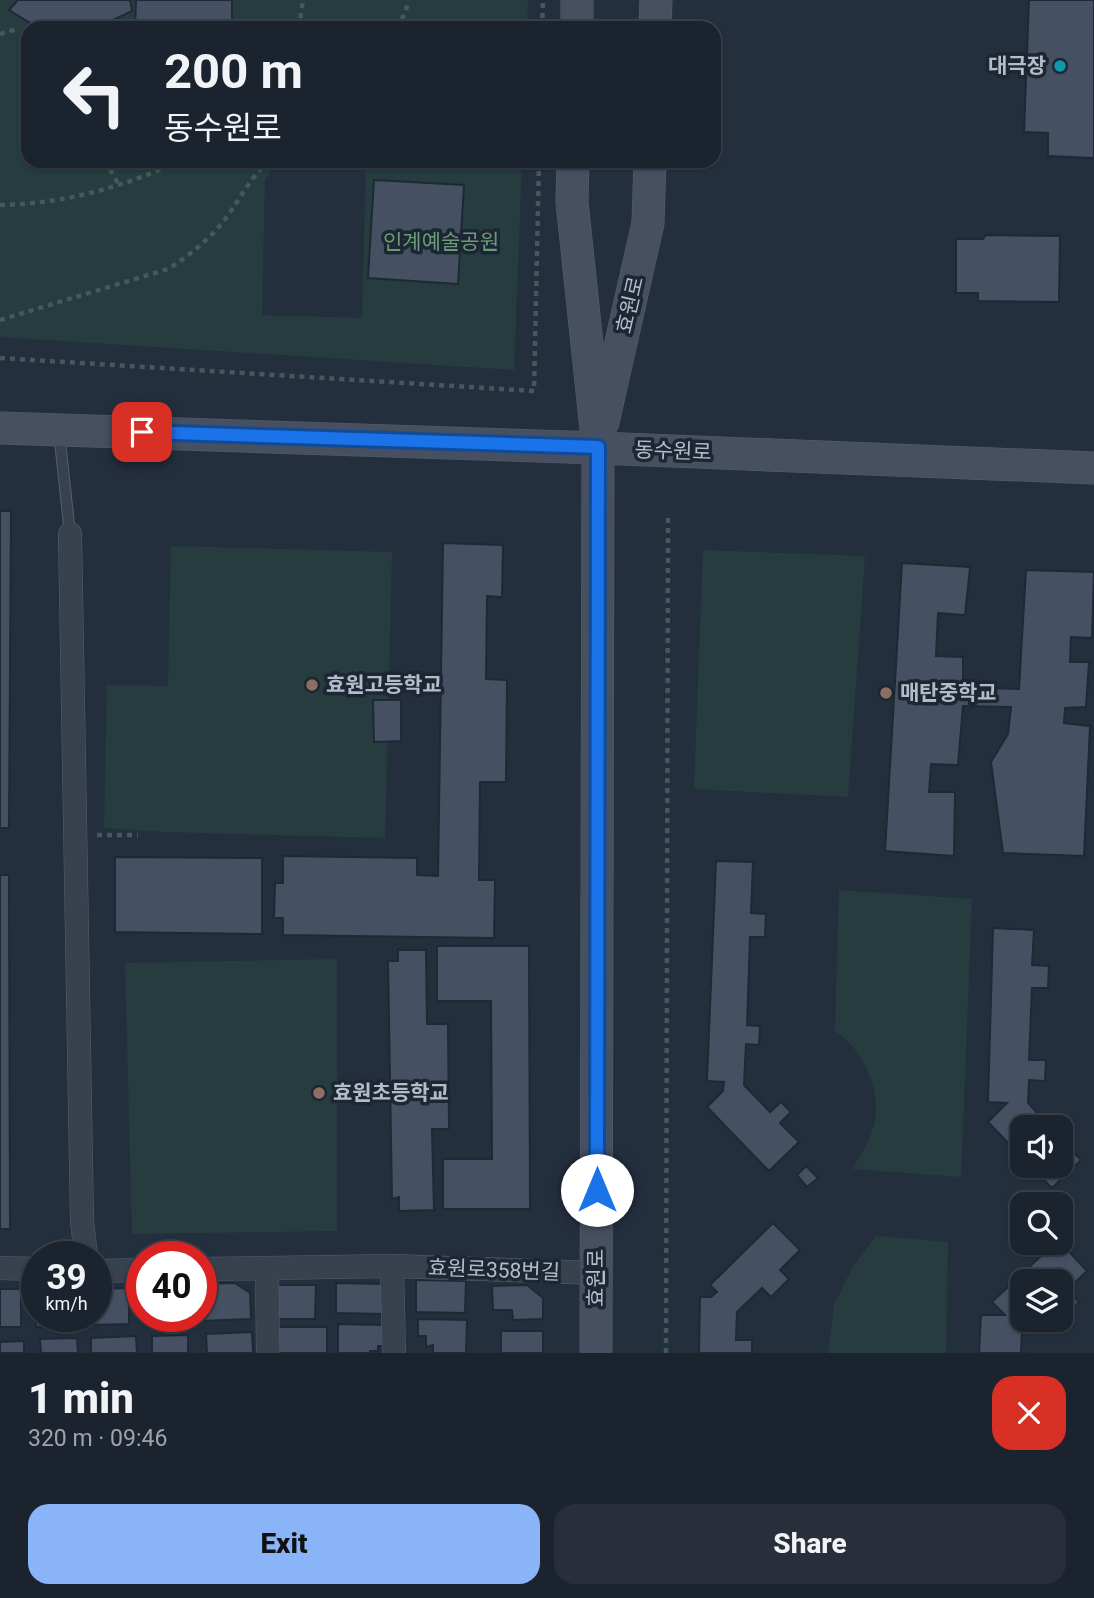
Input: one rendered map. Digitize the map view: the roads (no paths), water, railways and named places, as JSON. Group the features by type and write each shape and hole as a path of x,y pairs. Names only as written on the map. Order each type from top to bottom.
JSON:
{"street":[{"path":"576,21 577,0"},
{"path":"655,21 656,0"},
{"name":"효원로","path":"573,168 572,202 598,447 596,1353"},
{"name":"효원로","path":"598,447 648,223 650,168"},
{"name":"동수원로","path":"0,428 598,447 1094,468"},
{"path":"71,534 84,1241"},
{"path":"392,1266 394,1353"},
{"name":"효원로358번길","path":"217,1269 392,1266 596,1273"},
{"path":"0,1268 21,1269"},
{"path":"267,1268 268,1353"}],"lane":[{"path":"59,429 71,534"}],"place":[{"name":"대극장","path":"1060,66"},
{"name":"효원고등학교","path":"312,685"},
{"name":"매탄중학교","path":"886,693"},
{"name":"효원초등학교","path":"319,1093"}],"park label":[{"name":"인계예술공원","path":"441,242"}]}
